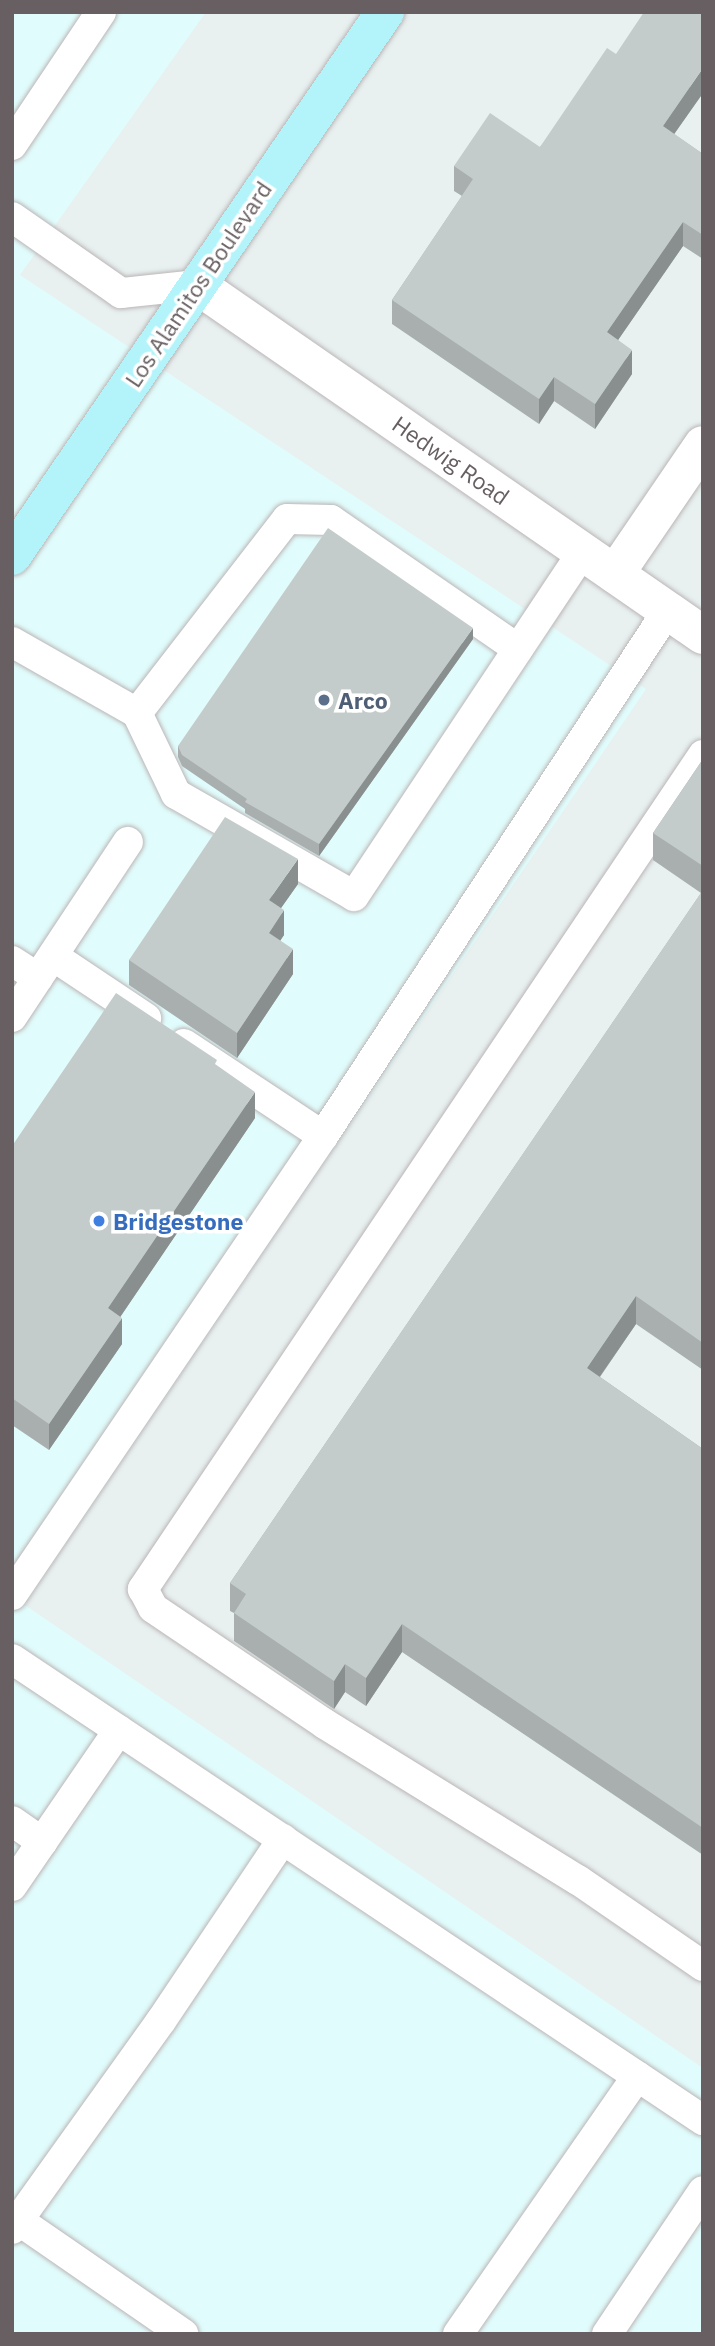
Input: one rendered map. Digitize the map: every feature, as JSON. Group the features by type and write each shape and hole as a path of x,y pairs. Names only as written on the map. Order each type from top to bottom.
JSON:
{"main road":[{"name":"Los Alamitos Boulevard","path":"12,556 385,12"}],"street":[{"name":"Hedwig Road","path":"197,285 615,573 666,613 703,635"},
{"path":"615,573 703,445"}],"lane":[{"path":"12,145 101,12"},
{"path":"12,217 121,293 197,285"},
{"path":"136,713 287,519 331,520 518,649"},
{"path":"12,642 136,713 176,794 354,897 583,551"},
{"path":"12,1595 323,1136 666,613"},
{"path":"703,755 143,1589 153,1608 325,1724 578,1880 703,1966"},
{"path":"12,1017 128,842"},
{"path":"12,961 46,967 323,1136"},
{"path":"12,1659 703,2120"},
{"path":"12,1886 119,1730"},
{"path":"12,1821 42,1842"},
{"path":"183,2334 15,2225 161,2021 283,1839"},
{"path":"458,2334 637,2076"},
{"path":"607,2334 703,2191"}],"shaded area":[{"path":"12,12 206,12 20,275 646,689 25,1605 703,2068 703,2334 12,2334"}],"building":[{"path":"644,12 703,12 703,68 663,126 703,154 703,235 683,222 607,332 632,350 595,404 554,377 539,399 392,300 473,179 454,166 490,113 540,147 607,48 616,54"},
{"name":"Arco","path":"328,528 473,628 319,844 245,802 247,799 182,755 178,746"},
{"path":"703,759 703,866 653,833"},
{"path":"225,817 298,859 269,900 284,910 269,933 293,949 237,1033 129,960"},
{"path":"703,890 703,1343 636,1296 587,1368 703,1449 703,1828 402,1624 366,1678 345,1664 334,1681 234,1613 246,1594 230,1583"},
{"name":"Bridgestone","path":"116,993 217,1060 215,1064 255,1092 108,1308 122,1318 49,1424 12,1398 12,1146"}],"place":[{"name":"Arco","path":"324,700"},
{"name":"Bridgestone","path":"99,1221"}]}
